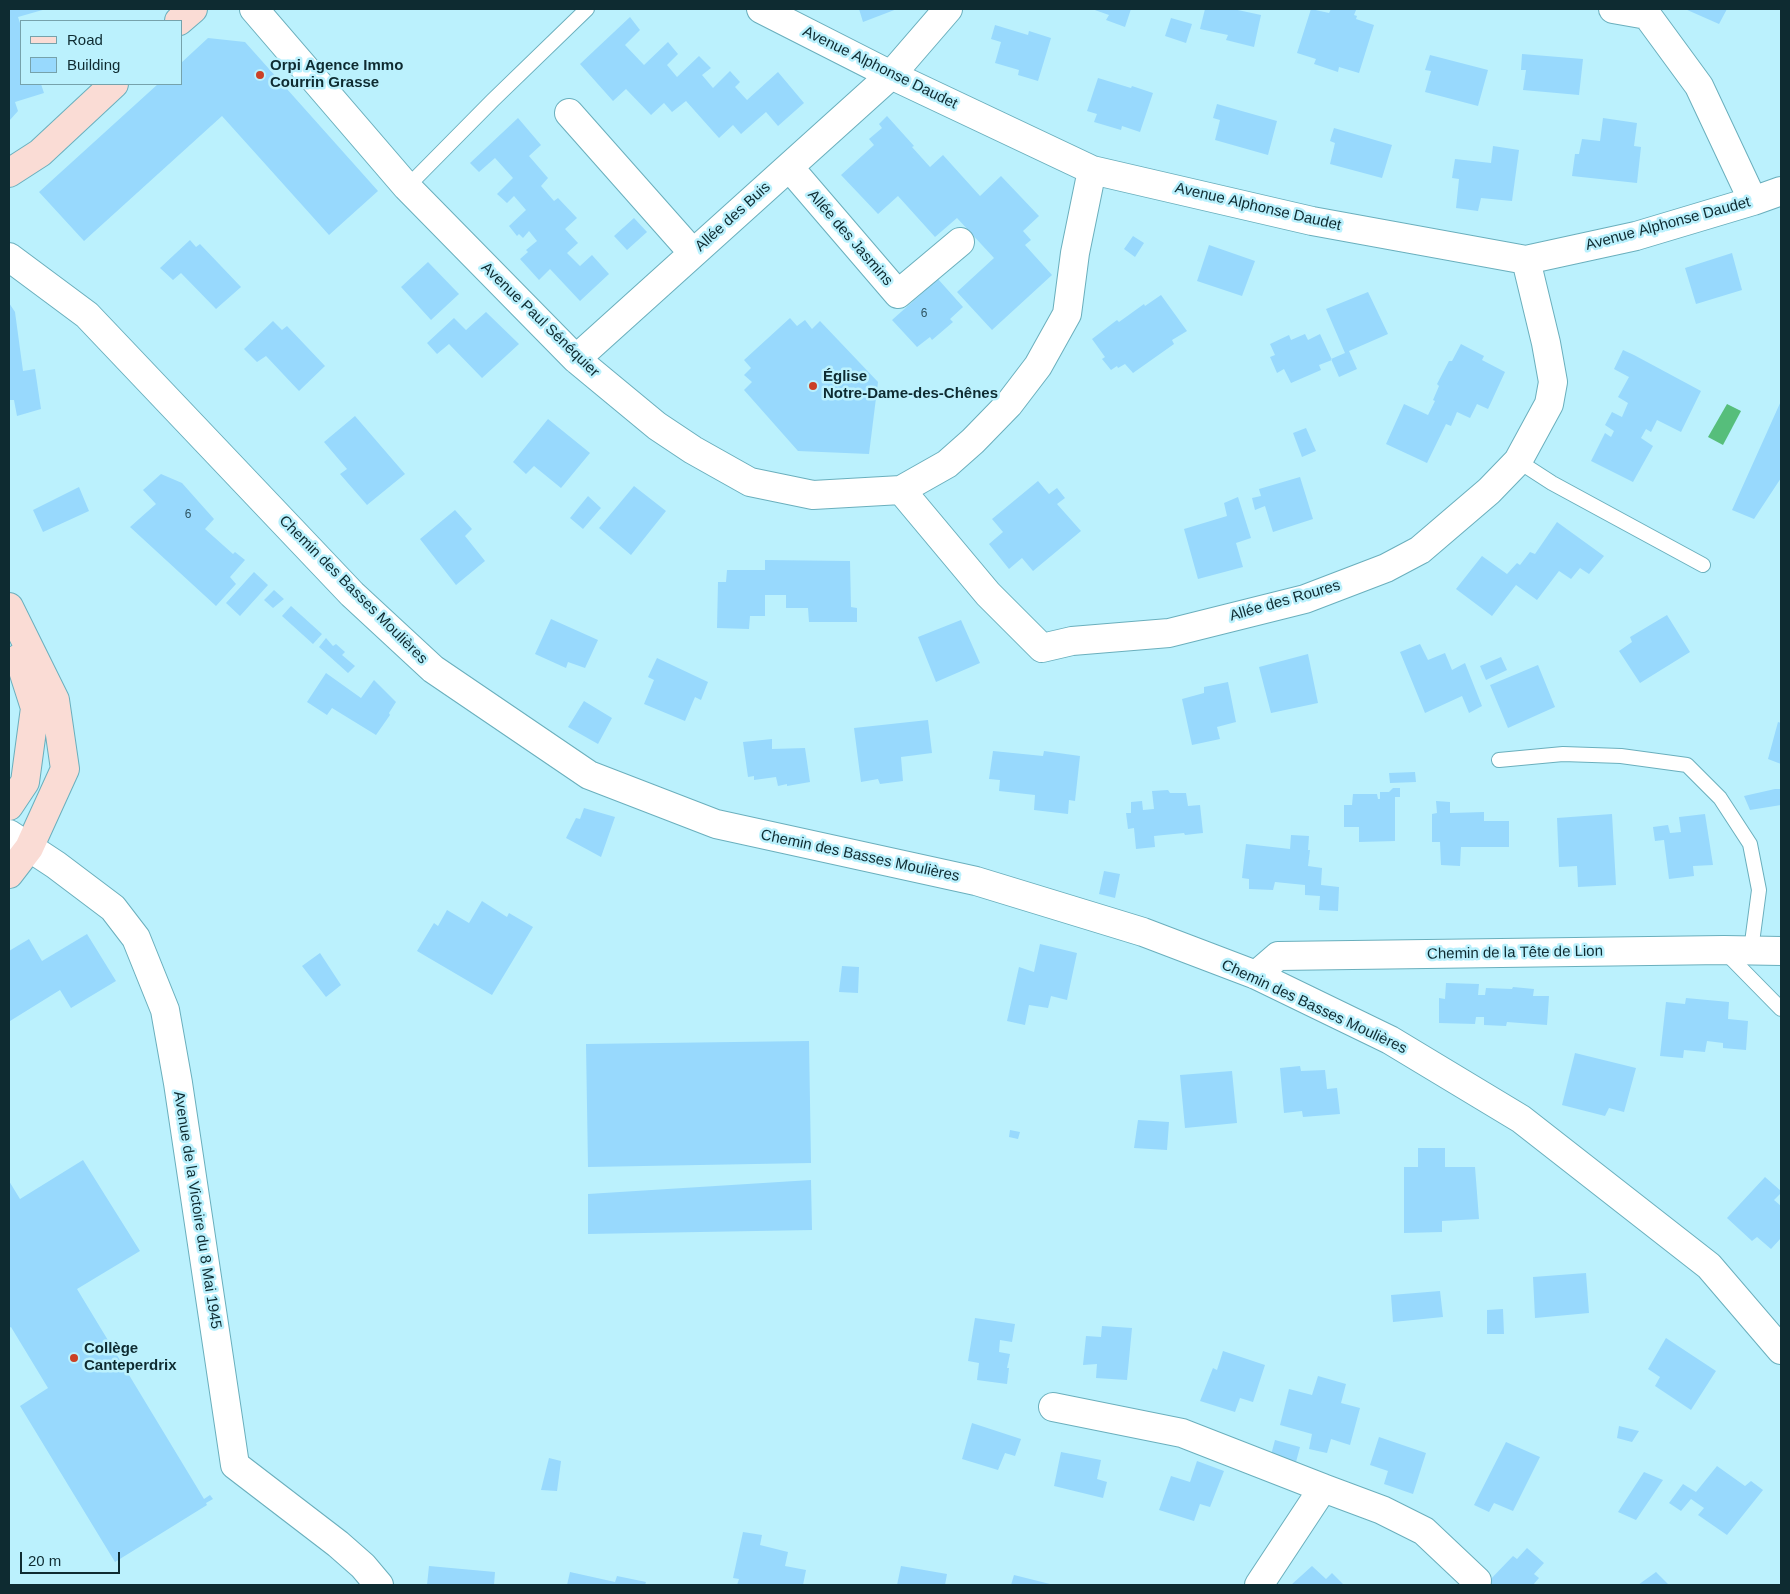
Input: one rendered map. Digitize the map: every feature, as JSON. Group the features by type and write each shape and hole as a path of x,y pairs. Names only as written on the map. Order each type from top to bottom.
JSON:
{"street":[{"path":"180,20 194,9"},
{"name":"Avenue Paul Sénéquier","path":"254,9 407,187 576,359 656,426 693,450 750,482 813,495 901,490 947,464 973,441 1009,404 1038,366 1068,314 1075,253 1092,170"},
{"name":"Avenue Alphonse Daudet","path":"760,9 891,75 1092,170 1312,221 1526,260 1636,236 1781,191"},
{"name":"Allée des Buis","path":"576,359 891,75 948,9"},
{"path":"1613,9 1647,15 1699,86 1753,201"},
{"path":"9,173 40,153 113,85"},
{"path":"569,113 693,253"},
{"name":"Allée des Jasmins","path":"789,166 898,294 960,242"},
{"name":"Chemin des Basses Moulières","path":"9,257 87,315 352,594 433,669 589,775 716,824 976,881 1143,932 1256,975 1390,1040 1521,1120 1709,1266 1781,1350"},
{"name":"Allée des Roures","path":"901,490 988,594 1042,648 1072,641 1169,633 1305,598 1386,568 1420,550 1489,491 1518,461 1549,404 1553,382 1546,343 1526,260"},
{"path":"9,607 55,700 66,768 19,841 9,874"},
{"path":"9,628 35,708 25,782 9,806"},
{"name":"Avenue de la Victoire du 8 Mai 1945","path":"19,841 56,865 112,908 136,938 164,1010 178,1082 235,1465 338,1544 363,1566 379,1585"},
{"name":"Chemin de la Tête de Lion","path":"1256,975 1278,956 1724,950 1781,952"},
{"path":"1053,1407 1182,1433 1382,1510 1424,1531 1477,1581"},
{"path":"1259,1585 1323,1488"}],"lane":[{"path":"407,187 587,9"},
{"path":"1518,461 1552,483 1703,565"},
{"path":"1499,760 1573,754 1621,756 1687,765 1720,798 1750,844 1759,890 1751,950"},
{"path":"1724,950 1781,1009"}],"shaded area":[{"path":"1727,404 1741,411 1723,445 1708,437"}],"building":[{"path":"46,9 18,17 20,23 20,85 41,85 44,93 15,102 18,111 9,121 9,10"},
{"path":"859,9 897,9 863,22"},
{"path":"1092,9 1131,9 1125,27 1106,20 1109,15"},
{"path":"1205,9 1233,9 1261,15 1254,47 1226,40 1228,35 1200,29"},
{"path":"1311,9 1329,13 1331,9 1356,10 1354,15 1357,16 1356,19 1374,25 1359,73 1339,67 1338,72 1314,64 1316,59 1297,53"},
{"path":"1685,9 1727,9 1719,24"},
{"path":"630,17 640,30 625,45 644,65 668,42 678,54 667,65 677,77 699,56 711,68 702,75 713,88 730,71 740,82 735,87 747,100 778,72 804,103 778,126 766,112 741,134 733,125 719,138 686,101 672,112 664,103 651,115 626,89 613,101 580,64"},
{"path":"1171,18 1192,24 1186,43 1165,36"},
{"path":"995,25 1028,35 1029,31 1051,38 1038,81 1018,75 1019,70 995,63 1001,42 991,39"},
{"path":"208,38 245,42 378,191 329,235 222,116 84,241 39,192 157,85 182,85 182,62"},
{"path":"1522,54 1583,59 1579,95 1523,90 1526,70 1521,70"},
{"path":"1430,55 1488,70 1478,106 1425,92 1431,71 1425,70"},
{"path":"1098,78 1153,93 1140,132 1122,126 1121,130 1094,122 1097,114 1087,111"},
{"path":"1217,104 1277,121 1268,155 1215,140 1220,120 1213,118"},
{"path":"887,116 930,167 943,155 980,196 1001,176 1039,216 1023,231 1031,240 1025,245 1052,275 992,330 957,292 994,258 957,218 935,237 898,196 878,214 841,175 874,145 869,139 882,128 879,124"},
{"path":"518,118 541,145 529,156 548,178 541,186 554,201 558,198 577,218 565,229 578,243 567,253 580,266 592,255 609,274 580,301 550,269 539,280 520,259 528,252 526,250 537,241 529,231 523,238 519,234 517,236 509,226 526,210 514,196 507,203 497,194 513,178 495,158 479,172 470,163"},
{"path":"1603,118 1637,123 1634,146 1641,147 1637,183 1572,176 1575,154 1579,154 1582,139 1600,141"},
{"path":"1334,128 1392,145 1382,178 1330,164 1335,143 1330,141"},
{"path":"1493,146 1519,150 1512,201 1481,198 1478,211 1456,208 1459,179 1452,178 1455,159 1491,163"},
{"path":"634,218 647,232 627,250 614,236"},
{"path":"1133,236 1144,243 1135,257 1124,249"},
{"path":"190,240 196,247 200,244 241,287 216,309 181,273 173,280 160,268"},
{"path":"1209,245 1255,261 1242,296 1197,281"},
{"path":"1732,253 1742,290 1696,304 1685,268"},
{"path":"428,262 459,294 431,320 401,287"},
{"path":"938,279 963,307 950,319 953,322 932,340 930,337 917,347 892,320"},
{"path":"1368,292 1388,334 1349,351 1357,369 1339,377 1331,359 1345,353 1326,309"},
{"path":"1161,295 1187,331 1172,340 1174,344 1133,373 1125,364 1111,370 1102,359 1105,357 1092,339 1117,320 1119,322 1144,304 1145,306"},
{"path":"9,303 15,312 23,371 35,369 41,409 17,416 14,400 9,400"},
{"path":"486,312 519,344 482,378 449,344 437,354 427,343 454,318 466,330"},
{"name":"Église Notre-Dame-des-Chênes","path":"790,318 797,326 805,320 812,329 820,321 878,382 869,454 798,451 744,390 752,382 744,375 751,368 744,360"},
{"path":"273,321 282,330 287,326 325,366 299,391 266,356 257,362 244,349"},
{"path":"1305,334 1308,340 1320,334 1332,360 1319,365 1321,370 1291,383 1284,369 1277,373 1270,357 1275,355 1270,344 1289,335 1291,340"},
{"path":"1461,344 1484,356 1482,360 1505,372 1488,409 1477,404 1470,418 1457,412 1451,426 1446,424 1427,463 1386,444 1404,404 1428,415 1435,401 1433,400 1439,386 1437,384 1449,361 1452,361"},
{"path":"1623,350 1701,391 1681,432 1657,420 1651,432 1646,429 1641,438 1653,446 1633,482 1591,461 1605,433 1611,437 1614,431 1605,425 1612,412 1622,417 1628,403 1618,397 1629,377 1614,369"},
{"path":"1781,401 1781,478 1754,519 1732,510"},
{"path":"355,416 405,474 367,505 340,474 347,469 324,442"},
{"path":"548,419 590,453 561,488 534,466 526,474 513,462"},
{"path":"1306,428 1316,451 1302,457 1293,433"},
{"path":"161,474 182,483 214,519 205,529 233,554 235,552 245,560 230,577 236,584 216,606 130,527 156,504 143,490"},
{"path":"1300,477 1313,519 1273,532 1265,506 1255,510 1252,498 1261,496 1259,489"},
{"path":"1038,481 1049,494 1057,488 1065,498 1057,504 1081,531 1033,571 1022,558 1009,569 989,544 1003,532 992,519"},
{"path":"634,486 666,511 631,555 599,528"},
{"path":"79,487 89,511 43,532 33,510"},
{"path":"588,496 601,508 583,529 570,518"},
{"path":"1238,497 1251,538 1236,543 1243,567 1198,579 1184,529 1227,516 1224,503"},
{"path":"455,510 472,529 465,536 485,561 456,585 420,539"},
{"path":"1557,522 1604,556 1589,574 1580,568 1571,579 1559,571 1537,600 1516,585 1492,616 1456,589 1482,556 1507,574 1517,563 1520,565 1530,552 1535,554"},
{"path":"765,560 850,561 851,607 857,608 857,622 809,622 808,608 786,608 786,595 765,595 765,616 750,616 749,629 717,628 718,582 726,582 727,570 765,570"},
{"path":"254,572 268,585 240,616 226,603"},
{"path":"274,590 284,599 273,608 264,600"},
{"path":"291,606 322,634 313,644 282,616"},
{"path":"1667,615 1690,652 1640,683 1619,651 1632,642 1630,637"},
{"path":"551,619 598,640 585,668 568,662 566,668 535,654"},
{"path":"961,620 980,663 936,682 918,637"},
{"path":"326,638 333,646 336,644 345,652 342,655 355,666 348,673 319,647"},
{"path":"1420,644 1428,660 1445,653 1452,670 1465,663 1482,706 1469,713 1462,696 1425,713 1400,652"},
{"path":"1308,654 1318,703 1271,713 1259,667"},
{"path":"1501,657 1507,670 1486,680 1480,666"},
{"path":"657,658 708,682 701,700 695,697 685,721 644,704 654,680 648,677"},
{"path":"1538,665 1555,707 1508,728 1490,685"},
{"path":"326,673 361,698 374,680 396,702 389,713 390,715 376,735 332,708 327,715 307,702"},
{"path":"1228,682 1236,722 1217,727 1220,739 1192,745 1182,699 1204,693 1204,687"},
{"path":"584,701 612,718 598,744 568,727"},
{"path":"928,720 932,753 901,757 903,781 880,784 878,779 861,782 854,728"},
{"path":"1778,722 1781,723 1781,764 1768,759"},
{"path":"772,739 772,749 805,748 810,782 778,786 776,777 754,780 754,776 748,777 743,742"},
{"path":"993,751 1043,756 1044,751 1080,756 1075,801 1069,800 1068,814 1034,810 1035,795 999,791 1000,780 989,779"},
{"path":"1415,772 1416,782 1390,783 1389,773"},
{"path":"1393,788 1400,788 1400,797 1395,797 1395,841 1359,842 1359,827 1344,827 1344,805 1352,805 1353,794 1377,794 1378,799 1380,799 1380,792 1389,792"},
{"path":"1781,789 1781,805 1750,810 1744,796"},
{"path":"1168,790 1170,793 1186,793 1188,806 1200,805 1203,833 1154,836 1155,847 1136,849 1134,828 1128,829 1126,813 1131,813 1131,802 1142,801 1143,810 1154,809 1152,791"},
{"path":"1436,801 1450,802 1450,813 1484,812 1484,821 1509,821 1509,847 1461,847 1460,866 1441,865 1440,842 1432,842 1432,814 1437,813"},
{"path":"584,808 615,817 601,857 566,838 576,818 580,819"},
{"path":"1612,814 1616,885 1578,887 1577,866 1559,867 1557,818"},
{"path":"1705,814 1713,865 1693,866 1694,876 1669,879 1664,840 1655,841 1653,827 1668,825 1670,833 1681,832 1679,817"},
{"path":"1291,835 1309,836 1308,866 1322,868 1321,885 1339,887 1338,911 1319,910 1320,896 1305,895 1305,885 1275,882 1273,890 1249,889 1249,879 1242,878 1246,844 1290,849"},
{"path":"1104,871 1120,874 1115,898 1099,894"},
{"path":"482,901 507,917 509,913 533,927 492,995 417,951 434,923 438,926 447,910 469,923"},
{"path":"87,934 116,981 71,1008 60,990 10,1021 9,951 29,939 42,961"},
{"path":"1040,944 1077,953 1067,1000 1051,996 1048,1008 1029,1005 1025,1025 1007,1021 1019,967 1034,972"},
{"path":"320,953 341,985 326,997 302,966"},
{"path":"842,966 859,967 858,993 839,992"},
{"path":"1446,983 1479,984 1478,995 1485,995 1486,988 1512,989 1513,987 1534,989 1533,996 1549,996 1547,1025 1507,1022 1506,1026 1484,1025 1484,1017 1476,1017 1475,1024 1439,1023 1439,998 1445,999"},
{"path":"1686,998 1729,1002 1728,1019 1748,1021 1746,1050 1723,1048 1723,1043 1707,1041 1705,1052 1684,1050 1683,1058 1660,1056 1666,1002 1685,1004"},
{"path":"809,1041 811,1163 588,1167 586,1044"},
{"path":"1575,1053 1636,1068 1624,1112 1609,1108 1605,1116 1562,1105"},
{"path":"1300,1066 1301,1071 1325,1070 1327,1089 1337,1088 1340,1114 1303,1117 1302,1111 1284,1113 1280,1068"},
{"path":"1232,1071 1237,1123 1185,1128 1180,1075"},
{"path":"1138,1120 1169,1122 1167,1150 1134,1148"},
{"path":"1010,1130 1020,1132 1018,1139 1009,1137"},
{"path":"1418,1148 1445,1148 1445,1167 1475,1167 1479,1219 1442,1221 1442,1232 1404,1233 1404,1167 1418,1167"},
{"name":"Collège Canteperdrix","path":"83,1160 140,1251 77,1289 204,1499 210,1495 213,1499 206,1503 207,1505 115,1562 20,1406 48,1388 11,1327 9,1328 9,1181 20,1199"},
{"path":"1765,1177 1781,1191 1774,1200 1781,1206 1781,1238 1771,1249 1757,1237 1752,1241 1727,1218"},
{"path":"811,1180 812,1230 588,1234 588,1194"},
{"path":"1586,1273 1589,1313 1535,1318 1533,1277"},
{"path":"1440,1291 1443,1317 1393,1322 1391,1295"},
{"path":"1503,1309 1504,1334 1487,1334 1487,1310"},
{"path":"975,1318 1015,1324 1012,1342 1000,1340 999,1352 1010,1354 1007,1368 1009,1368 1007,1384 977,1380 979,1363 968,1361"},
{"path":"1102,1326 1132,1328 1127,1380 1096,1378 1097,1364 1083,1365 1086,1336 1101,1337"},
{"path":"1666,1338 1716,1371 1691,1410 1655,1386 1660,1377 1648,1369"},
{"path":"1223,1351 1265,1365 1253,1402 1240,1398 1235,1412 1200,1401 1213,1368 1217,1370"},
{"path":"1318,1376 1346,1384 1341,1403 1360,1408 1350,1445 1331,1439 1327,1453 1309,1449 1312,1434 1280,1425 1289,1389 1312,1395"},
{"path":"972,1423 1021,1439 1015,1456 1005,1453 998,1470 962,1459"},
{"path":"1619,1426 1639,1431 1632,1442 1617,1438"},
{"path":"1379,1437 1426,1453 1413,1494 1384,1484 1388,1471 1370,1465"},
{"path":"1275,1440 1300,1447 1296,1462 1271,1455"},
{"path":"1506,1442 1540,1457 1513,1511 1494,1503 1489,1512 1474,1505"},
{"path":"1061,1452 1101,1460 1097,1479 1107,1482 1103,1498 1054,1486"},
{"path":"549,1458 561,1461 557,1491 541,1490"},
{"path":"1197,1461 1224,1471 1210,1507 1200,1504 1194,1521 1159,1510 1171,1476 1190,1482"},
{"path":"1717,1466 1745,1486 1751,1481 1763,1490 1727,1535 1698,1515 1704,1508 1691,1499 1681,1511 1669,1503 1683,1484 1696,1492"},
{"path":"1644,1472 1663,1480 1636,1520 1618,1512"},
{"path":"743,1532 762,1535 760,1545 788,1552 785,1566 806,1570 803,1585 737,1585 739,1579 733,1578"},
{"path":"1527,1548 1544,1563 1534,1574 1539,1578 1533,1585 1485,1585 1513,1556 1517,1559"},
{"path":"429,1566 495,1572 494,1585 427,1585"},
{"path":"901,1566 947,1574 945,1585 897,1585"},
{"path":"1312,1566 1326,1579 1332,1573 1344,1585 1291,1585"},
{"path":"570,1572 615,1582 617,1576 646,1582 645,1585 567,1585"},
{"path":"1656,1572 1669,1585 1638,1585"},
{"path":"1014,1575 1054,1585 1011,1585"}],"place":[{"name":"Orpi Agence Immo Courrin Grasse","path":"260,75"},
{"name":"Église Notre-Dame-des-Chênes","path":"813,386"},
{"name":"Collège Canteperdrix","path":"74,1358"}]}
